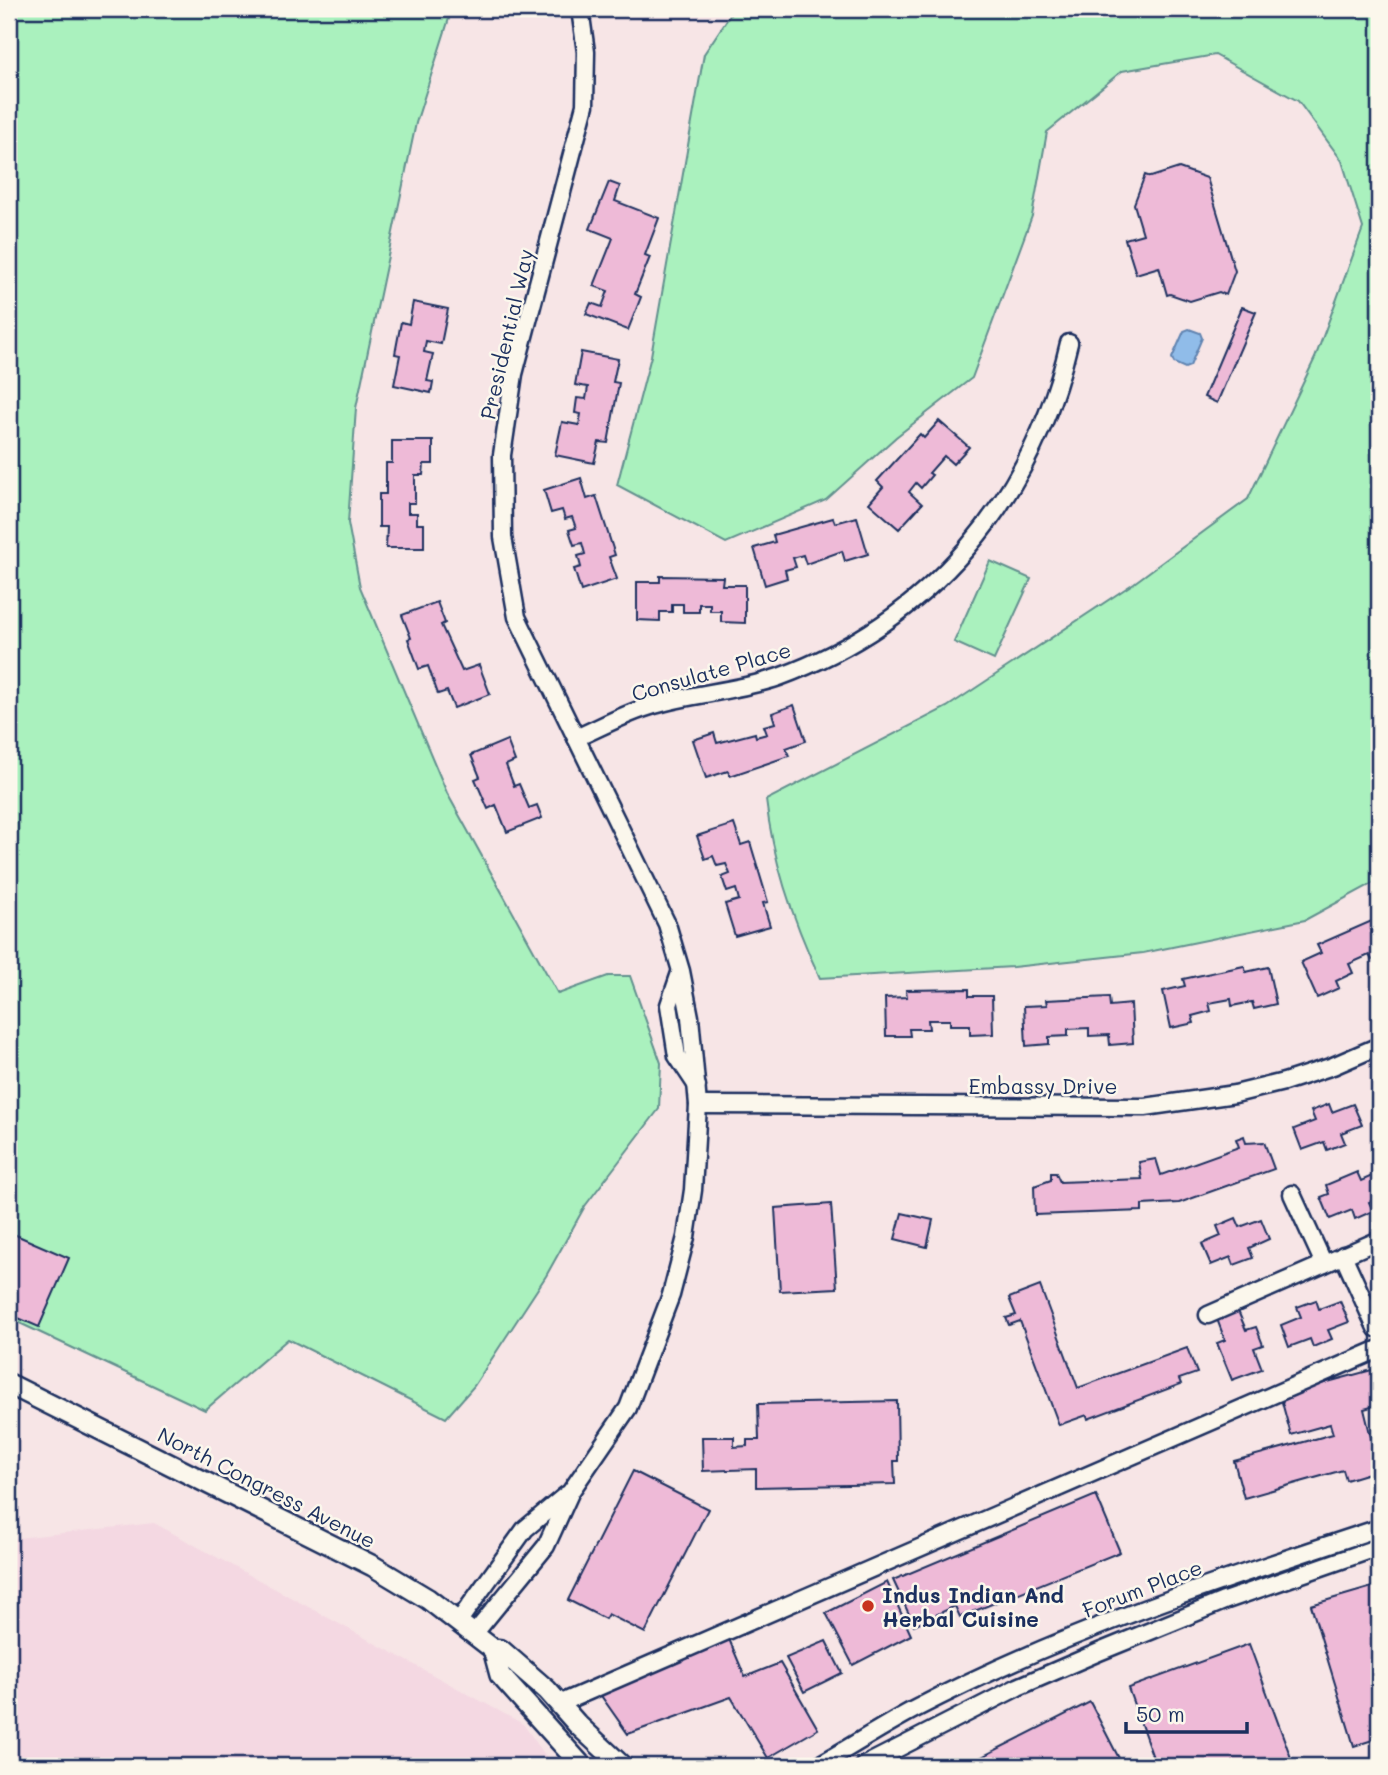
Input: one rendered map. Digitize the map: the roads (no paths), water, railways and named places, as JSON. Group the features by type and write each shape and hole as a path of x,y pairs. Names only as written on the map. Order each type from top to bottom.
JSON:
{"street":[{"name":"Presidential Way","path":"474,1634 546,1546 571,1491 628,1408 671,1295 686,1237 693,1190 697,1086 705,1063 695,997 681,971 667,924 517,617 510,585 501,504 503,444 514,374 585,105 586,52 580,9"},
{"name":"Consulate Place","path":"576,738 653,705 776,678 816,662 857,641 920,596 954,564 984,529 1020,474 1056,393 1069,344"},
{"path":"681,971 669,1005 677,1056 697,1086"},
{"name":"Embassy Drive","path":"698,1105 1145,1107 1235,1094 1284,1082 1379,1046"},
{"path":"1292,1194 1324,1264"},
{"path":"1208,1315 1379,1240"},
{"path":"1343,1255 1376,1328"},
{"path":"559,1703 1379,1349"},
{"name":"North Congress Avenue","path":"9,1384 373,1566 428,1599 493,1649 501,1650 547,1690 578,1725 622,1766"},
{"name":"Presidential Way","path":"458,1622 525,1529 571,1491"},
{"name":"Forum Place","path":"817,1766 912,1710 1080,1634 1228,1577 1379,1528"},
{"name":"Forum Place","path":"863,1766 1018,1688 1099,1651 1224,1601 1379,1547"},
{"path":"493,1649 500,1675 582,1766"}],"water":[{"path":"1189,329 1200,333 1202,338 1190,366 1185,368 1174,363 1172,358 1184,331"}],"place":[{"name":"Indus Indian And Herbal Cuisine","path":"868,1606"}]}
